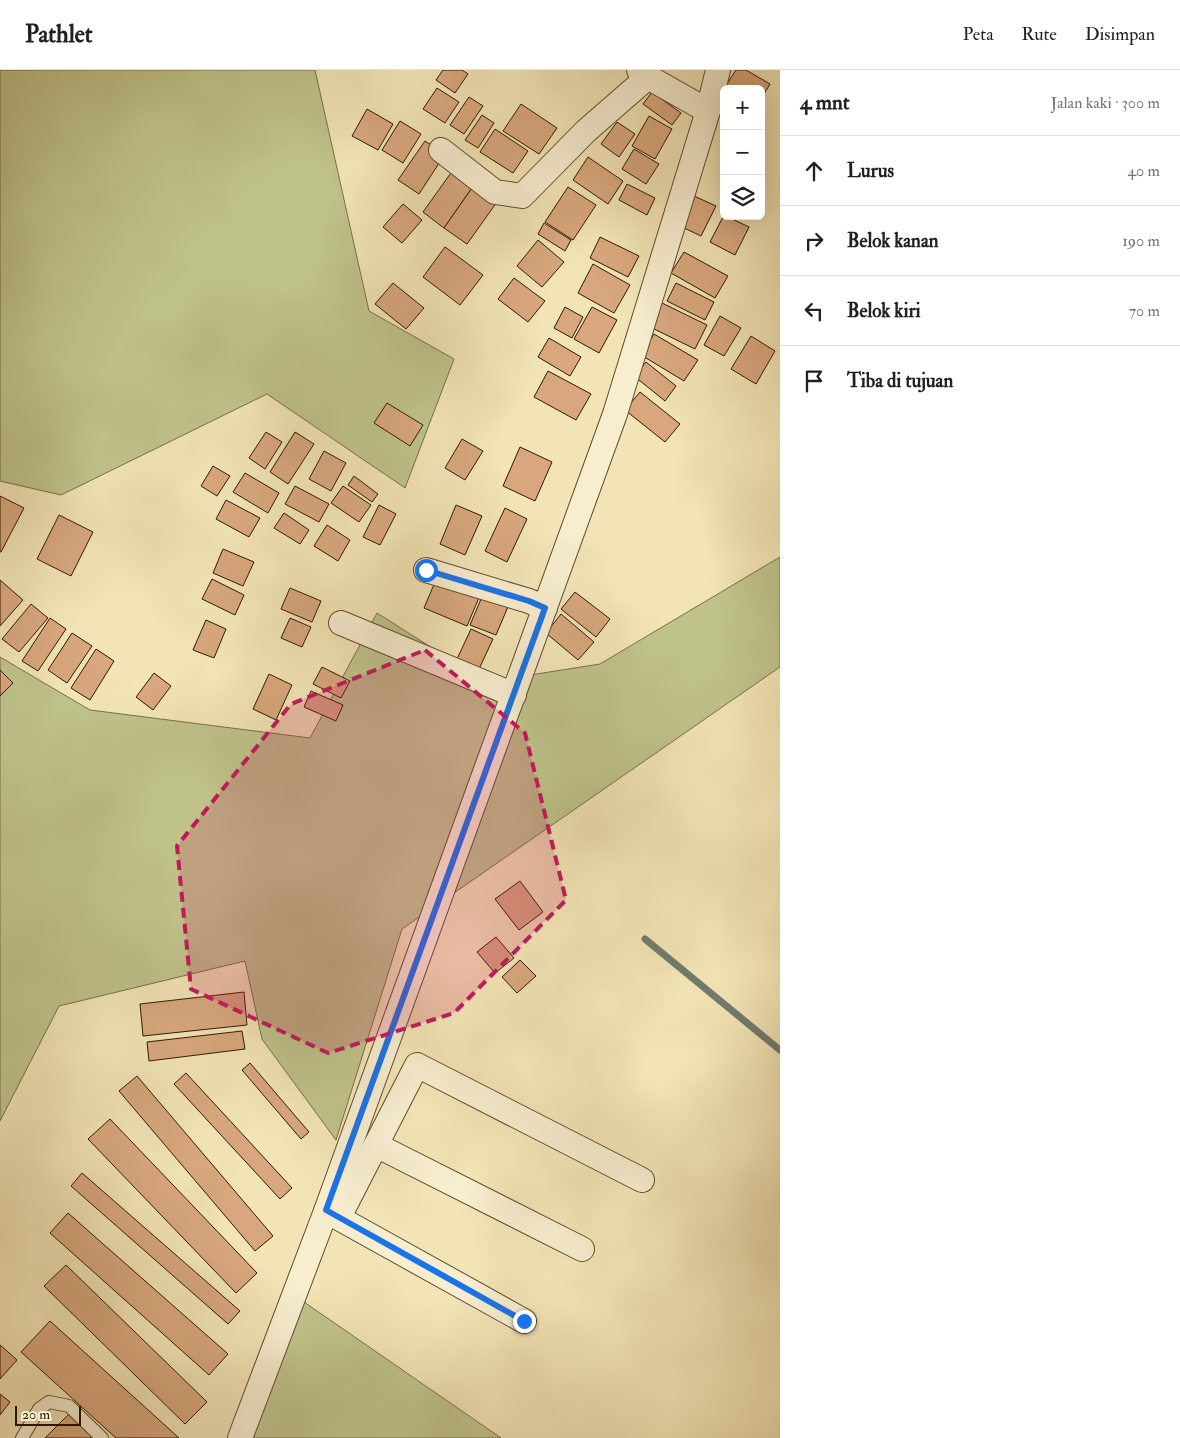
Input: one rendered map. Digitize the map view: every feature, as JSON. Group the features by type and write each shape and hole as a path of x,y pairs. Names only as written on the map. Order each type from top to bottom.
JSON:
{"street":[{"path":"240,1438 332,1214 514,695 615,414 708,111 718,70"},
{"path":"441,150 495,192 522,196 643,74 708,111"},
{"path":"426,570 529,601 545,608"},
{"path":"341,623 514,695"},
{"path":"332,1214 376,1145 417,1065 642,1180"},
{"path":"376,1145 582,1249"},
{"path":"332,1214 524,1321"}],"lane":[{"path":"22,1438 39,1409 49,1402 69,1406 102,1438"}],"highlighted area":[{"path":"425,650 525,733 566,900 454,1013 328,1053 191,989 177,846 291,704"}],"green space":[{"path":"0,70 315,70 369,311 454,359 405,488 267,394 61,495 0,481"},
{"path":"780,557 780,667 402,929 336,1140 262,1039 245,961 59,1006 0,1121 0,657 90,710 310,738 377,613 486,682 600,664"},
{"path":"304,1302 501,1438 252,1438"}],"building":[{"path":"443,70 462,70 468,74 455,93 436,80"},
{"path":"736,70 746,70 770,84 765,92 765,85 726,85"},
{"path":"437,88 459,102 445,123 423,109"},
{"path":"652,92 681,113 672,125 643,104"},
{"path":"469,97 483,106 464,134 450,125"},
{"path":"521,104 557,128 539,154 503,131"},
{"path":"367,109 393,124 378,150 352,136"},
{"path":"482,115 494,123 478,148 465,140"},
{"path":"649,116 672,129 655,159 632,146"},
{"path":"400,121 421,134 403,163 382,150"},
{"path":"617,122 635,134 619,157 601,144"},
{"path":"495,129 528,151 513,173 480,152"},
{"path":"425,141 445,154 419,194 398,180"},
{"path":"634,149 659,164 646,184 622,169"},
{"path":"588,157 623,181 608,204 573,180"},
{"path":"453,170 474,185 444,228 423,212"},
{"path":"627,184 655,198 647,215 619,200"},
{"path":"474,185 497,202 467,244 444,228"},
{"path":"568,187 596,205 573,240 545,222"},
{"path":"694,196 716,206 701,236 680,226"},
{"path":"403,204 422,220 402,243 383,227"},
{"path":"721,220 734,220 749,227 735,255 710,242"},
{"path":"544,223 571,240 565,251 538,234"},
{"path":"600,237 639,256 628,277 590,258"},
{"path":"538,240 564,262 542,287 517,266"},
{"path":"445,247 483,275 460,305 423,277"},
{"path":"684,252 728,276 715,298 671,273"},
{"path":"593,264 630,285 614,313 578,293"},
{"path":"514,278 545,301 528,322 498,299"},
{"path":"393,283 424,308 406,329 375,304"},
{"path":"676,283 714,302 705,320 667,301"},
{"path":"660,302 707,325 695,349 648,326"},
{"path":"565,307 583,317 572,338 554,328"},
{"path":"592,307 617,320 599,353 574,339"},
{"path":"720,316 741,328 724,356 704,345"},
{"path":"654,334 698,360 684,381 641,355"},
{"path":"751,336 775,351 756,384 731,369"},
{"path":"549,338 581,357 570,376 538,357"},
{"path":"646,362 676,386 665,401 634,376"},
{"path":"548,371 591,394 576,420 534,397"},
{"path":"640,392 680,424 665,442 625,410"},
{"path":"387,403 423,425 410,446 374,423"},
{"path":"266,432 282,442 265,469 249,458"},
{"path":"295,432 314,444 288,484 270,472"},
{"path":"462,439 483,451 465,480 445,468"},
{"path":"520,447 552,462 535,501 503,486"},
{"path":"324,451 346,463 331,491 309,479"},
{"path":"213,466 230,476 217,496 201,486"},
{"path":"245,473 279,493 268,513 233,492"},
{"path":"354,476 378,494 372,502 348,485"},
{"path":"295,486 329,504 319,522 285,504"},
{"path":"343,486 371,505 359,522 331,503"},
{"path":"0,496 24,508 1,552 0,552"},
{"path":"226,500 260,518 249,537 216,519"},
{"path":"379,505 396,514 380,545 363,537"},
{"path":"456,505 482,516 465,555 440,544"},
{"path":"505,508 527,519 507,562 485,551"},
{"path":"284,513 309,530 300,544 274,528"},
{"path":"59,515 93,532 71,576 37,559"},
{"path":"327,525 350,540 338,561 314,546"},
{"path":"223,549 254,562 243,586 213,573"},
{"path":"438,575 481,593 467,626 424,608"},
{"path":"212,579 244,595 235,615 202,599"},
{"path":"0,580 23,600 0,626"},
{"path":"290,588 321,601 312,622 281,609"},
{"path":"484,592 510,602 496,635 470,625"},
{"path":"575,592 610,619 596,637 561,609"},
{"path":"31,604 48,618 19,652 2,639"},
{"path":"561,614 594,642 578,660 546,633"},
{"path":"50,618 66,629 38,671 22,661"},
{"path":"290,618 311,627 302,647 281,638"},
{"path":"206,620 226,629 214,658 193,650"},
{"path":"471,629 493,639 479,669 457,659"},
{"path":"72,633 92,646 67,683 48,670"},
{"path":"96,649 114,661 90,700 71,688"},
{"path":"322,667 350,681 341,698 313,684"},
{"path":"0,670 13,683 0,696"},
{"path":"154,673 171,686 153,710 136,697"},
{"path":"269,674 292,685 276,720 253,709"},
{"path":"311,691 343,705 336,721 304,707"},
{"path":"520,881 543,912 519,930 495,899"},
{"path":"496,937 514,958 495,973 477,952"},
{"path":"520,960 536,976 517,993 502,977"},
{"path":"244,992 247,1025 143,1036 140,1004"},
{"path":"242,1031 245,1049 149,1061 147,1042"},
{"path":"250,1063 309,1132 301,1139 242,1070"},
{"path":"186,1073 292,1188 280,1199 174,1084"},
{"path":"137,1076 273,1236 255,1251 119,1091"},
{"path":"110,1119 257,1273 236,1293 88,1139"},
{"path":"82,1173 240,1311 228,1324 71,1186"},
{"path":"68,1213 228,1354 209,1375 50,1233"},
{"path":"66,1265 207,1402 185,1424 44,1286"},
{"path":"50,1321 179,1438 116,1438 21,1352"},
{"path":"0,1345 17,1360 0,1379"},
{"path":"0,1394 10,1402 0,1415"},
{"path":"69,1414 94,1438 45,1438"}],"waterway":[{"path":"645,939 780,1050"}],"route":[{"path":"426,570 529,601 545,608 326,1210 524,1321"}]}
